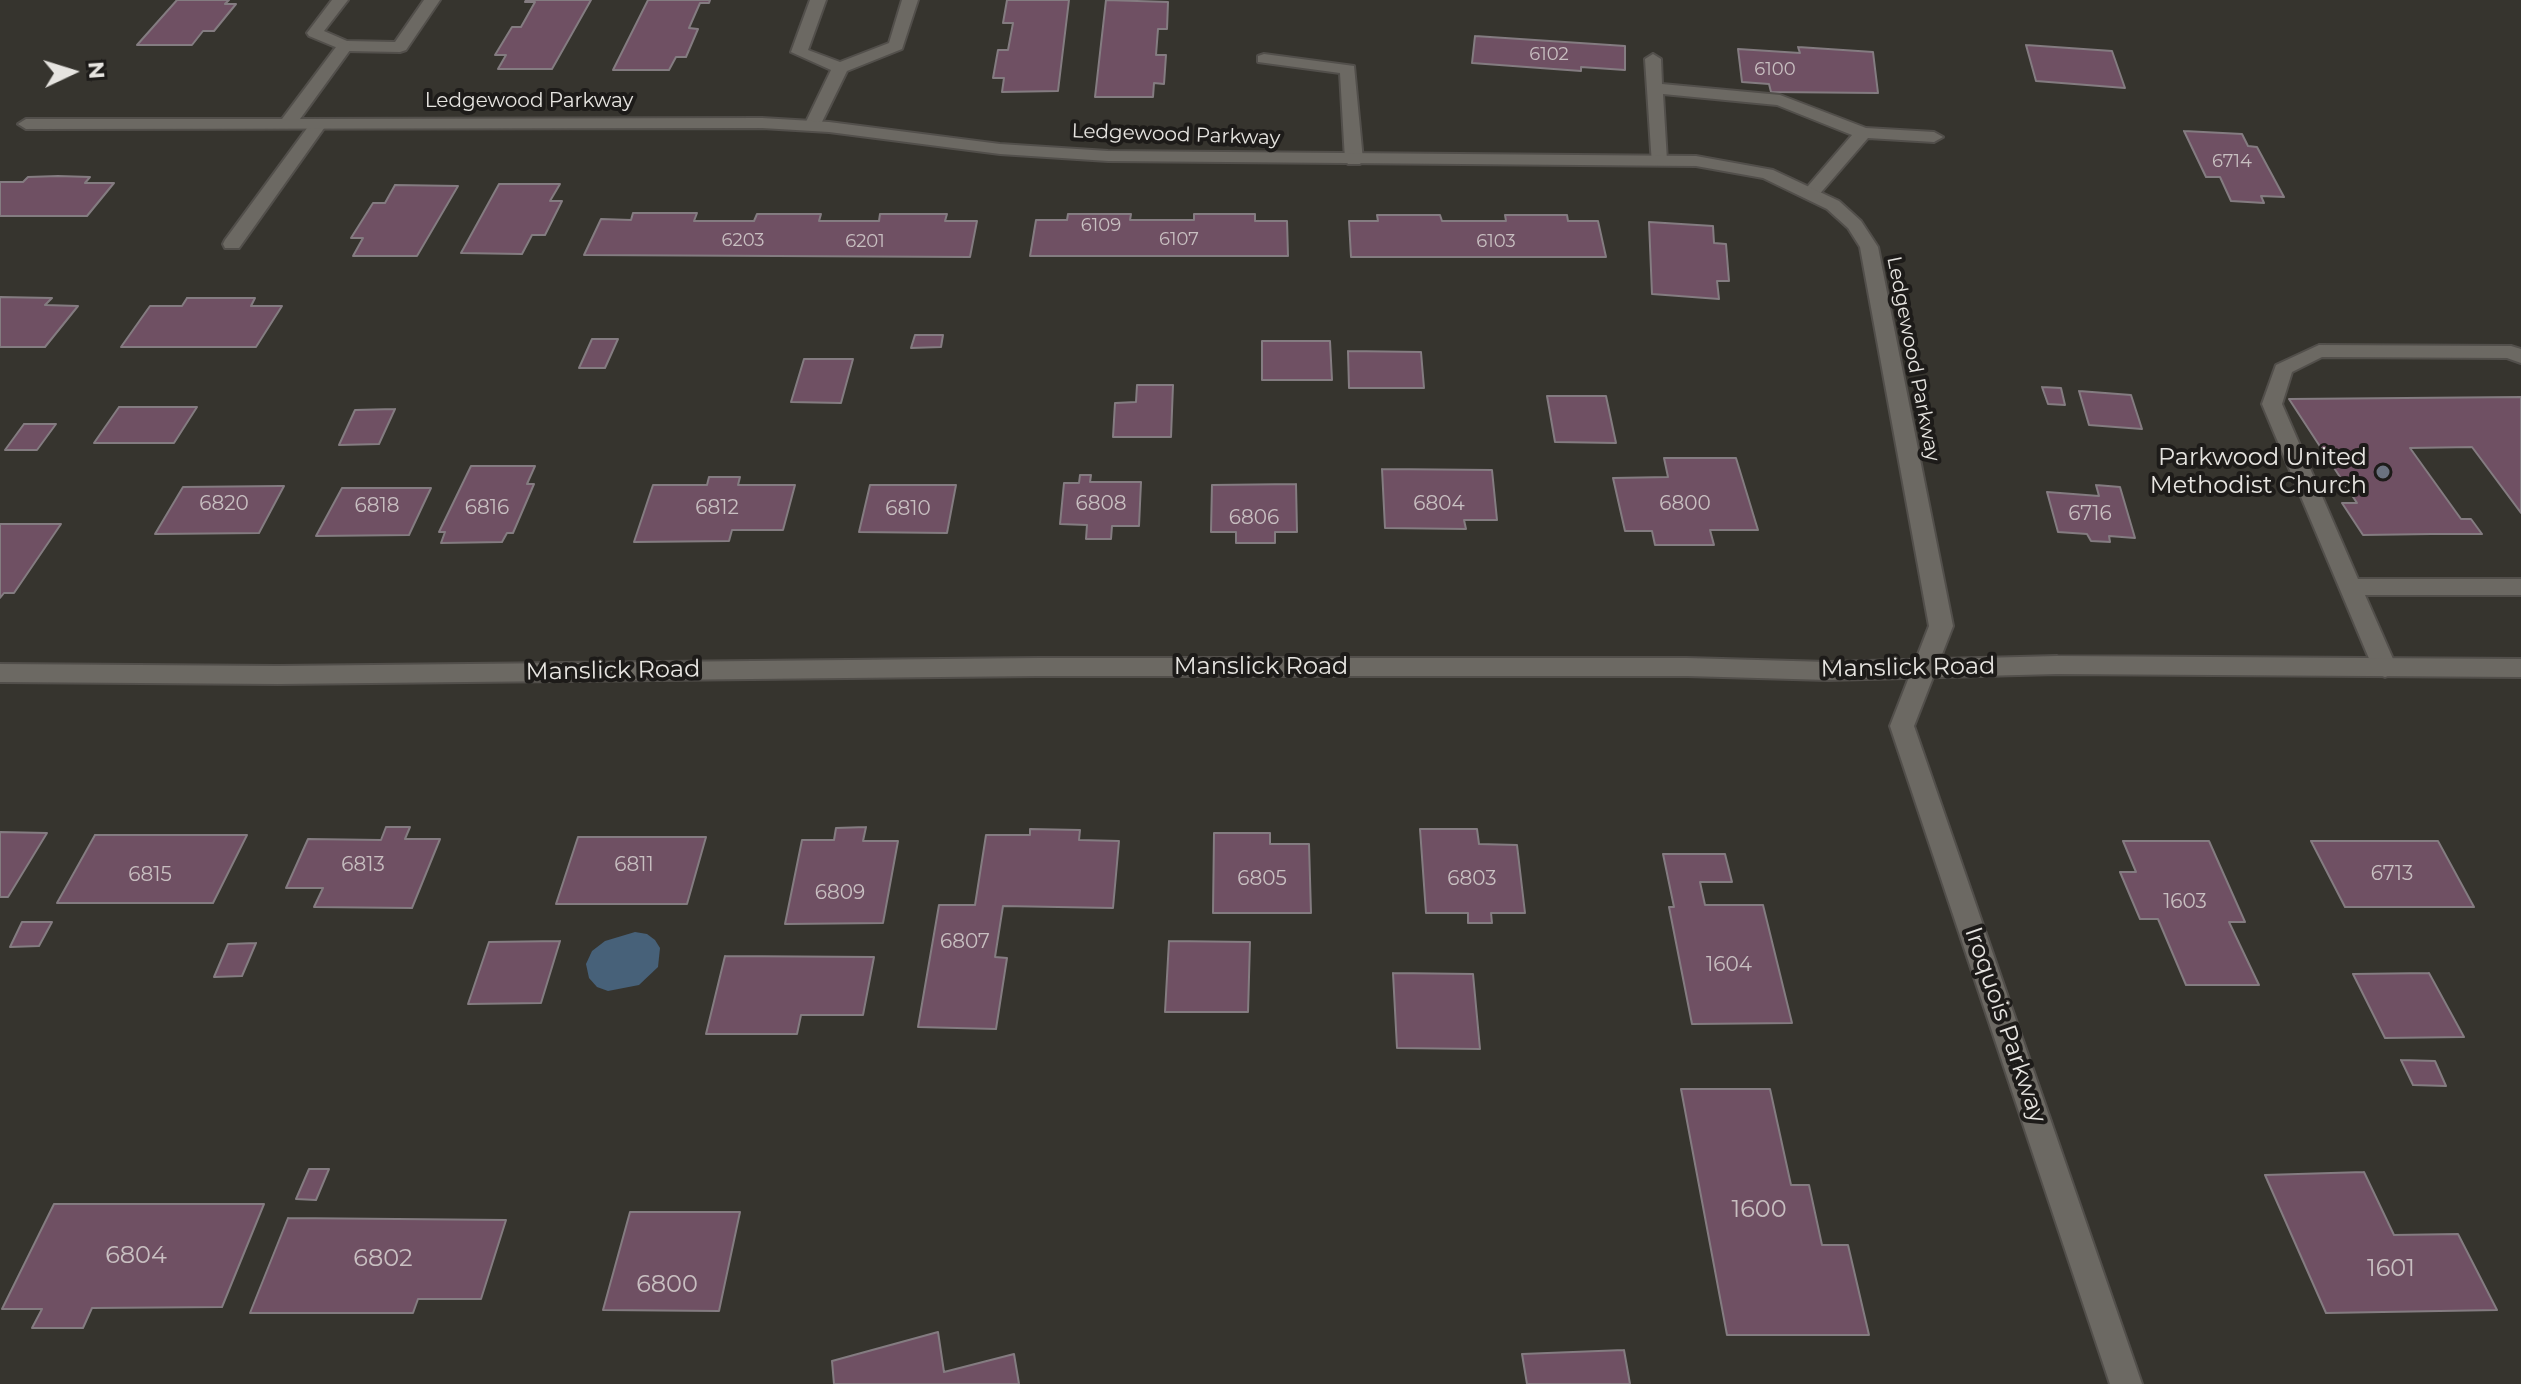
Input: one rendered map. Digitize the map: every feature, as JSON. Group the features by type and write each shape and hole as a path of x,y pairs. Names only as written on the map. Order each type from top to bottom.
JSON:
{"street":[{"path":"340,0 315,33 345,46 400,47 432,0"},
{"path":"818,0 799,52 840,68 896,46 910,0"},
{"path":"287,124 345,46"},
{"path":"1264,59 1348,69 1354,160"},
{"path":"1653,59 1658,161"},
{"path":"812,126 840,68"},
{"path":"1654,88 1780,100 1863,133 1934,137"},
{"name":"Ledgewood Parkway","path":"26,124 762,123 812,126 1000,149 1093,155 1354,160 1696,161 1767,174 1833,205 1855,225 1869,247 1941,626 1924,667"},
{"path":"232,244 319,124"},
{"path":"1811,193 1863,133"},
{"path":"2385,668 2272,404 2283,369 2319,351 2511,352 2521,357"},
{"path":"2348,587 2521,587"},
{"name":"Manslick Road","path":"0,673 278,675 1037,667 1687,667 1828,671 1924,667 2521,668"},
{"name":"Iroquois Parkway","path":"1924,667 1902,726 2126,1384"}],"water":[{"path":"635,932 647,934 655,940 660,948 658,967 639,985 608,991 597,987 589,978 586,964 592,951 605,941"}],"building":[{"path":"177,0 229,0 225,4 236,4 214,31 203,31 192,45 137,45"},
{"path":"526,0 591,0 552,69 498,69 506,55 495,55 512,27 521,27 535,2"},
{"path":"648,0 710,0 709,3 700,3 689,28 698,29 686,57 676,57 669,70 613,70"},
{"path":"1007,0 1069,0 1058,91 1002,92 1004,78 993,78 998,50 1008,50 1013,23 1003,23"},
{"path":"1106,0 1168,2 1167,29 1158,29 1156,55 1166,55 1164,84 1154,83 1153,97 1095,97"},
{"path":"1475,36 1625,46 1625,70 1581,67 1581,71 1472,63"},
{"path":"2026,45 2112,51 2125,88 2036,81"},
{"path":"1798,47 1873,52 1878,93 1771,92 1769,84 1742,82 1738,49 1800,53"},
{"path":"2184,131 2242,134 2248,146 2257,147 2284,197 2261,196 2264,203 2231,201 2220,177 2206,177"},
{"path":"58,176 90,177 85,183 114,183 87,216 0,216 0,182"},
{"path":"499,184 560,184 550,201 562,201 545,235 532,235 522,254 461,253"},
{"path":"395,185 458,186 417,256 353,256 363,238 351,238 373,203 385,203"},
{"path":"633,213 697,213 694,221 754,221 757,214 821,214 819,221 879,221 880,214 947,214 945,221 977,221 970,257 584,255 601,219 631,220"},
{"path":"1068,214 1131,214 1130,220 1194,220 1194,214 1255,214 1255,221 1287,221 1288,256 1030,256 1036,220 1067,220"},
{"path":"1377,215 1440,215 1442,221 1506,221 1505,215 1567,215 1568,221 1598,221 1606,257 1351,257 1349,221 1378,221"},
{"path":"1649,222 1713,226 1714,243 1726,244 1729,281 1717,281 1719,299 1652,294"},
{"path":"0,297 52,298 45,305 78,306 45,347 0,347"},
{"path":"187,298 255,298 251,306 282,306 256,347 121,347 150,306 182,306"},
{"path":"915,335 943,335 941,347 911,348"},
{"path":"592,339 618,339 605,368 579,368"},
{"path":"1262,341 1330,341 1332,380 1262,380"},
{"path":"1348,351 1421,352 1424,388 1349,388"},
{"path":"804,359 853,359 841,403 791,402"},
{"path":"1137,385 1173,385 1171,437 1113,437 1115,403 1136,402"},
{"path":"2042,387 2061,388 2065,405 2048,404"},
{"path":"2079,391 2131,395 2142,429 2089,425"},
{"path":"1547,396 1606,396 1616,443 1555,442"},
{"name":"Parkwood United Methodist Church","path":"2521,397 2521,513 2472,447 2410,448 2461,519 2471,519 2482,534 2363,535 2342,503 2357,503 2289,399"},
{"path":"119,407 197,407 174,443 94,443"},
{"path":"395,409 379,444 339,445 355,410"},
{"path":"24,424 56,424 37,450 5,450"},
{"path":"1664,458 1736,458 1758,530 1710,530 1714,545 1655,545 1652,531 1625,531 1613,478 1668,477"},
{"path":"471,466 535,466 527,484 534,484 513,533 507,533 502,542 441,543 445,532 439,532"},
{"path":"1382,469 1492,470 1497,520 1464,520 1466,529 1385,528"},
{"path":"1080,475 1091,475 1090,482 1141,482 1139,526 1112,526 1111,539 1086,539 1087,525 1060,524 1064,483 1079,483"},
{"path":"709,477 740,477 738,485 795,485 783,530 732,530 729,541 634,542 653,485 707,485"},
{"path":"1296,484 1297,532 1275,532 1275,543 1236,543 1236,532 1211,532 1212,485"},
{"path":"870,485 956,485 947,533 859,532"},
{"path":"2096,485 2120,487 2135,538 2109,536 2110,542 2091,541 2087,534 2058,532 2047,492 2099,496"},
{"path":"284,486 259,533 155,534 183,487"},
{"path":"342,488 431,488 409,535 316,536"},
{"path":"0,524 61,524 14,593 4,593 0,598"},
{"path":"386,827 410,827 405,839 440,839 412,908 314,907 323,888 286,888 308,839 381,840"},
{"path":"866,827 863,841 898,841 883,923 785,924 802,840 834,840 836,828"},
{"path":"1030,829 1080,830 1079,840 1119,841 1113,908 1003,906 995,957 1007,958 996,1029 918,1027 939,905 975,905 986,835 1030,835"},
{"path":"1420,829 1477,829 1479,844 1517,845 1525,913 1491,913 1492,923 1468,923 1468,913 1426,913"},
{"path":"0,832 47,833 8,897 0,897"},
{"path":"1214,833 1270,833 1270,844 1309,844 1311,913 1213,913"},
{"path":"95,835 247,835 213,903 57,903"},
{"path":"578,837 706,837 687,904 556,904"},
{"path":"2123,841 2209,841 2245,922 2229,922 2259,985 2186,985 2158,919 2140,919 2120,872 2136,872"},
{"path":"2311,841 2438,841 2474,907 2345,907"},
{"path":"1663,854 1725,854 1732,882 1700,882 1705,905 1763,905 1792,1023 1692,1024 1669,907 1674,907"},
{"path":"22,922 52,922 39,946 10,947"},
{"path":"560,941 541,1003 468,1004 489,942"},
{"path":"1169,941 1250,942 1248,1012 1165,1012"},
{"path":"256,943 242,976 214,977 228,944"},
{"path":"725,956 874,957 863,1015 801,1015 797,1034 706,1034"},
{"path":"1393,973 1473,974 1480,1049 1397,1048"},
{"path":"2429,973 2464,1037 2385,1038 2353,974"},
{"path":"2401,1060 2435,1061 2446,1086 2413,1085"},
{"path":"1681,1089 1770,1089 1791,1185 1809,1185 1822,1245 1848,1245 1869,1335 1727,1335"},
{"path":"309,1169 329,1169 316,1200 296,1199"},
{"path":"2364,1172 2394,1235 2458,1234 2497,1310 2326,1313 2265,1175"},
{"path":"54,1204 264,1204 222,1307 92,1308 83,1328 32,1328 42,1309 2,1309"},
{"path":"630,1212 740,1212 719,1311 603,1310"},
{"path":"288,1218 506,1220 481,1299 418,1299 413,1313 250,1313"},
{"path":"938,1332 944,1372 1014,1354 1019,1384 834,1384 832,1361"},
{"path":"1624,1350 1630,1384 1527,1384 1522,1354"}],"place":[{"name":"Parkwood United Methodist Church","path":"2383,472"}]}
